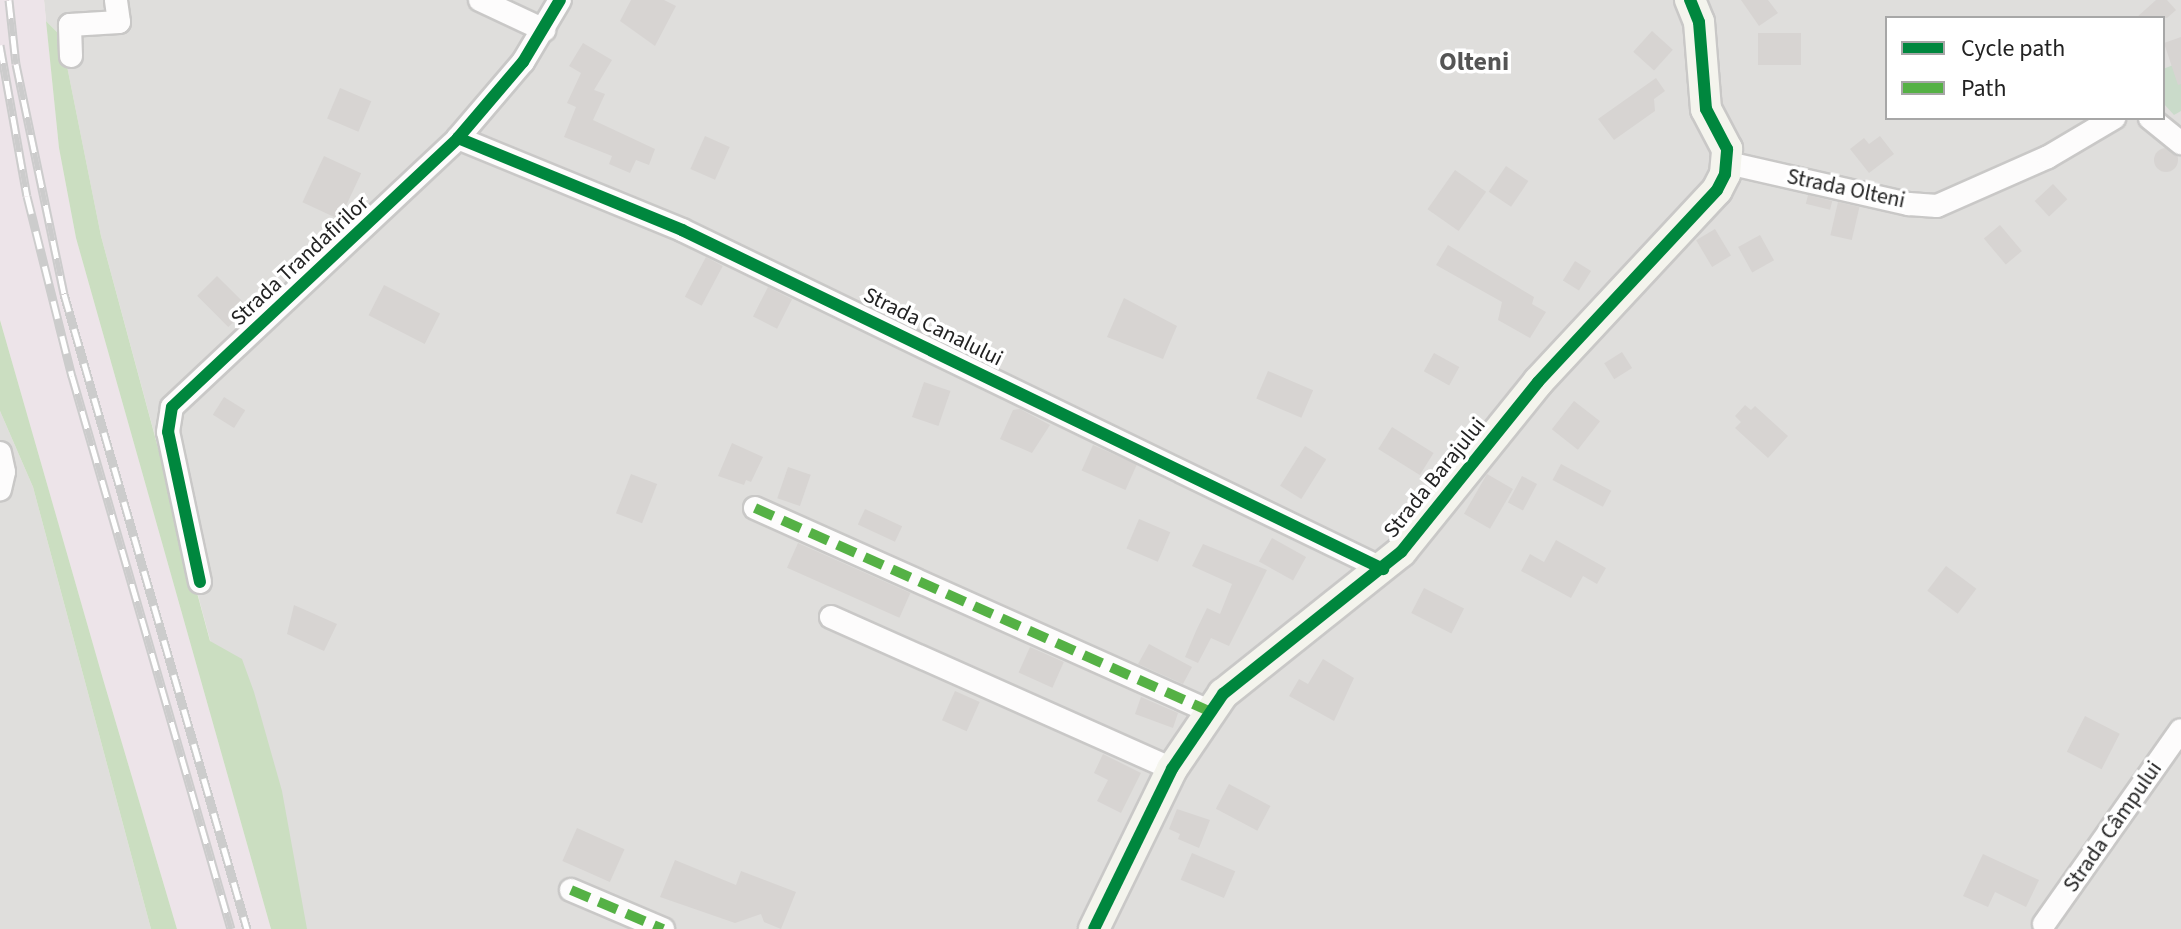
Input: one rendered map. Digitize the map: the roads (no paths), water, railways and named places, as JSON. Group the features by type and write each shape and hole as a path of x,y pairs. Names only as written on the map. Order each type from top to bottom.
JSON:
{"street":[{"path":"71,56 70,25 119,22 116,0"},
{"path":"480,0 544,30"},
{"name":"Strada Trandafirilor","path":"200,582 168,432 172,407 458,138 544,30 560,0"},
{"path":"1690,0 1699,22 1706,109 1727,149 1728,163"},
{"name":"Strada Olteni","path":"1728,163 1909,204 1937,206 2048,157 2111,120"},
{"path":"2152,120 2181,143"},
{"name":"Strada Canalului","path":"458,138 682,230 1383,569"},
{"name":"Strada Barajului","path":"1094,929 1172,769 1210,712 1246,674 1383,569 1538,382 1708,201 1728,163"},
{"path":"0,453 4,472 0,490"},
{"path":"755,508 1210,712"},
{"path":"831,617 1172,769"},
{"name":"Strada Câmpului","path":"2044,924 2181,730"},
{"path":"571,890 657,928"}],"railway":[{"path":"9,0 16,64 64,294 247,929"},
{"path":"0,45 27,196 72,376 231,929"}],"district":[{"name":"Olteni","path":"1474,62"}]}
